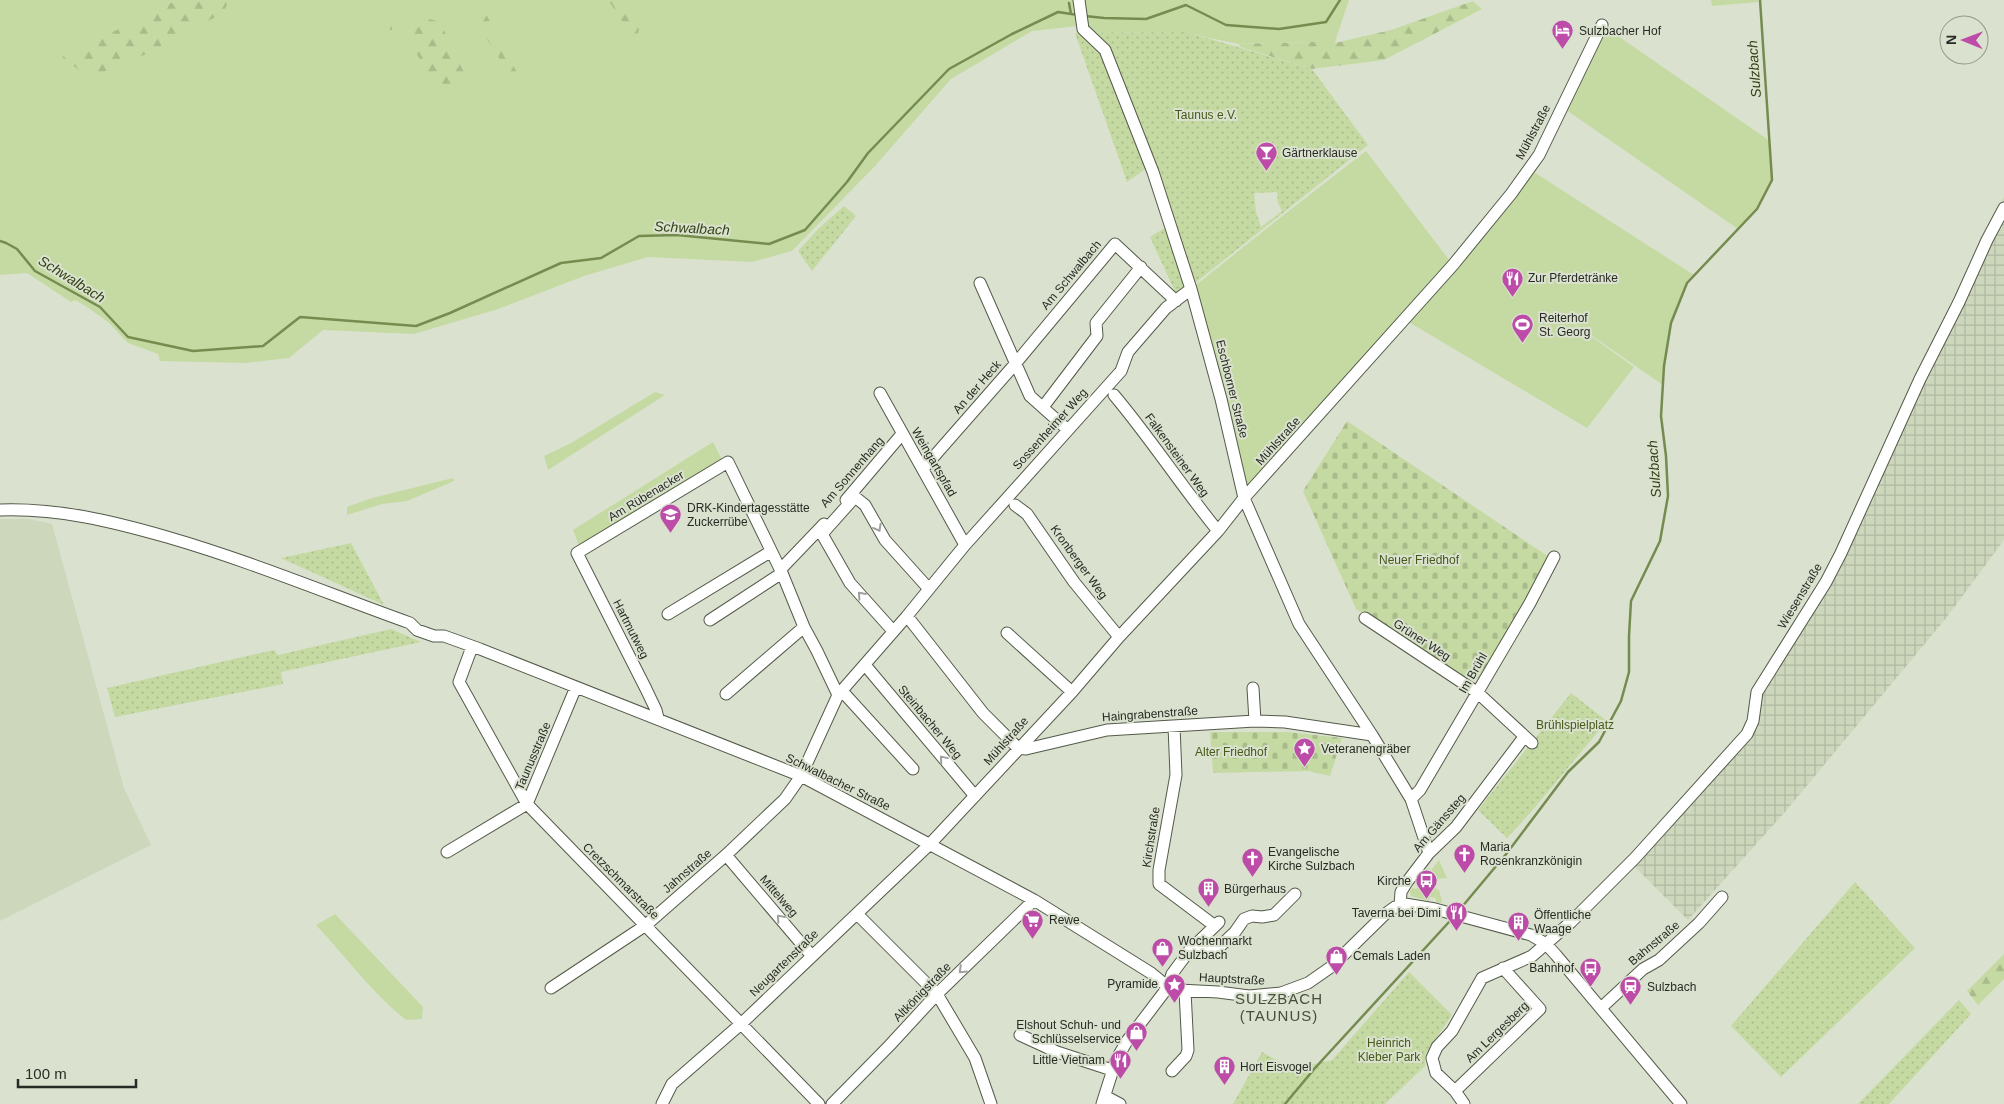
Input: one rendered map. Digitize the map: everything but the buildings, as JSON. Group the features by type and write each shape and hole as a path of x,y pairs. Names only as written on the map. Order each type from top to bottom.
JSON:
{"street":[{"name":"Eschborner Straße","path":"1079,4 1083,29 1105,50 1153,172 1191,289 1221,399 1244,498 1299,624 1372,735 1411,799 1430,853"},
{"name":"Mühlstraße","path":"930,844 1072,692 1119,637 1218,531 1244,498 1453,265 1511,194 1539,155 1602,25"},
{"name":"Wiesenstraße","path":"1546,944 1571,922 1635,858 1747,734 1753,721 1757,692 1826,582 1920,379 1959,302 1986,240 2004,208"},
{"name":"Am Schwalbach","path":"1014,364 1115,244 1176,301"},
{"path":"1043,407 1097,336 1096,323 1141,268"},
{"path":"980,283 1014,364"},
{"name":"Sossenheimer Weg","path":"801,776 840,693 929,590 965,545 1121,371 1128,352 1166,308 1191,289"},
{"name":"An der Heck","path":"923,469 1014,364 1030,396 1068,430"},
{"name":"Weingartspfad","path":"880,393 965,545"},
{"name":"Falkensteiner Weg","path":"1114,395 1143,430 1218,531"},
{"name":"Am Sonnenhang","path":"710,620 781,572 840,508 902,434"},
{"name":"Am Rübenacker","path":"577,553 728,462 770,552"},
{"path":"893,631 850,583 822,534 855,496 865,505 885,540 929,590"},
{"name":"Kronberger Weg","path":"1016,505 1027,514 1074,582 1119,637"},
{"name":"Schwalbacher Straße","path":"0,510 23,509 91,516 225,554 406,622 417,630 434,636 444,636 634,711 658,718 801,776 1034,900 1151,972 1168,988"},
{"path":"668,614 770,552 781,572 804,627 840,693 913,768"},
{"name":"Hartmutweg","path":"577,553 649,696 658,718"},
{"name":"Im Brühl","path":"1411,799 1420,790 1478,693 1554,557"},
{"path":"907,616 983,713 1018,748"},
{"name":"Grüner Weg","path":"1365,618 1478,693 1528,740"},
{"path":"726,694 804,627"},
{"path":"1007,633 1072,692"},
{"name":"Cretzschmarstraße","path":"472,647 458,682 527,804 819,1104"},
{"name":"Steinbacher Weg","path":"865,665 975,796"},
{"name":"Taunusstraße","path":"447,852 527,804 576,687"},
{"path":"1253,688 1256,721"},
{"name":"Haingrabenstraße","path":"1018,748 1026,749 1106,730 1256,721 1285,722 1372,735"},
{"name":"Kirchstraße","path":"1174,726 1176,775 1166,824 1164,851 1159,870 1159,884 1217,924 1197,944"},
{"name":"Am Gänssteg","path":"1400,905 1399,899 1404,887 1430,853 1456,827 1528,740"},
{"name":"Jahnstraße","path":"552,988 646,925 726,856 785,799 801,776"},
{"name":"Neugartenstraße","path":"662,1104 672,1084 742,1023 811,955 930,844"},
{"name":"Mittelweg","path":"726,856 811,955"},
{"path":"1120,1104 1103,1100 1116,1060 1126,1041 1168,988 1172,974 1189,951 1197,944 1213,953 1235,932 1244,919 1252,916 1274,915 1295,894"},
{"name":"Bahnstraße","path":"1601,1008 1643,969 1659,960 1699,923 1722,897"},
{"name":"Altkönigstraße","path":"832,1104 937,994 1034,900"},
{"path":"1400,905 1410,904 1517,930 1531,935 1546,944 1681,1104"},
{"name":"Hauptstraße","path":"1168,988 1259,996 1281,993 1297,988 1332,967 1384,915 1400,905"},
{"path":"857,914 937,994 975,1058 991,1104"},
{"path":"1464,1104 1455,1091 1436,1073 1432,1063 1435,1050 1449,1036 1482,978 1532,956 1546,944"},
{"name":"Am Lergesberg","path":"1455,1091 1540,1009 1503,968"},
{"path":"1172,1071 1186,1056 1188,1050 1185,991"},
{"path":"1020,1035 1057,1052 1112,1070"}],"shaded area":[{"path":"2004,197 2004,540 1947,617 1785,812 1688,920 1627,859 1749,725 1753,690 1817,590 1916,378"},
{"path":"0,519 29,519 52,524 124,788 151,845 0,921"}],"green space":[{"path":"0,0 1073,0 1078,26 1032,31 951,79 875,166 792,251 752,262 648,257 584,276 498,309 414,334 323,330 289,358 245,363 160,361 158,354 128,343 108,322 84,305 75,300 71,302 27,273 0,275"},
{"path":"177,0 225,0 227,5 223,13 144,55 98,74 79,70 62,57"},
{"path":"372,0 381,0 393,27 392,30 386,29"},
{"path":"601,0 624,0 639,29 638,33 633,35 629,33 611,4 605,4"},
{"path":"1079,0 1349,0 1338,33 1313,42 1239,44 1187,32 1089,33"},
{"path":"1711,0 1758,0 1758,2 1712,6"},
{"path":"1473,1 1482,9 1384,60 1312,69 1240,47 1239,44 1313,42 1338,33 1335,43 1391,30"},
{"path":"480,15 487,16 523,84 526,93 524,96 519,94 507,70 477,24 476,17"},
{"path":"429,19 440,22 468,81 455,79 457,87 456,99 449,90 446,92 440,91 414,48 413,35 415,30"},
{"path":"1602,25 1770,141 1772,180 1757,209 1738,229 1562,107"},
{"name":"Taunus e.V.","path":"1187,32 1312,69 1368,145 1190,287 1150,166 1127,182 1075,33","holes":["1277,192 1278,203 1282,211 1261,227 1256,212 1254,193"]},
{"path":"1366,151 1453,265 1529,169 1694,275 1686,286 1674,312 1663,385 1546,304 1634,367 1587,428 1407,321 1244,498 1191,289"},
{"path":"844,206 856,216 812,271 798,251 819,228"},
{"path":"1168,226 1188,284 1177,296 1150,237"},
{"path":"655,392 665,395 548,470 544,456 571,443"},
{"name":"Neuer Friedhof","path":"1347,421 1549,557 1483,678 1465,680 1356,609 1303,491"},
{"path":"713,442 722,460 580,548 573,530"},
{"path":"453,478 454,481 407,501 382,504 347,515 347,507 372,498"},
{"path":"351,543 384,605 281,558"},
{"path":"391,629 421,642 281,672 283,684 115,717 107,688 274,650 278,655"},
{"name":"Brühlspielplatz","path":"1571,693 1607,721 1507,838 1478,810"},
{"name":"Alter Friedhof","path":"1210,732 1288,732 1342,738 1330,776 1308,771 1213,773"},
{"path":"1439,860 1447,878 1438,879 1436,882 1419,879 1428,868 1431,870"},
{"path":"1422,882 1435,884 1442,901 1440,903 1436,902 1436,898 1430,897 1429,901 1411,896 1412,888 1416,889"},
{"path":"1855,882 1915,948 1781,1077 1731,1026"},
{"path":"335,914 423,1007 422,1019 406,1020 393,1009 316,925"},
{"path":"2004,954 2004,979 1978,1005 1967,991"},
{"name":"Heinrich Kleber Park","path":"1409,972 1452,1015 1425,1055 1425,1066 1385,1104 1233,1104 1262,1052 1293,1069 1332,1060"},
{"path":"1959,1000 1971,1014 1889,1104 1858,1104"}],"waterway":[{"name":"Schwalbach","path":"1085,16 1146,19 1186,5 1226,25 1279,29 1326,22 1340,0"},
{"name":"Sulzbach","path":"1461,908 1507,853 1568,772 1599,742 1621,701 1629,672 1631,601 1660,541 1668,496 1661,416 1664,366 1671,323 1687,283 1757,209 1772,180 1760,0"},
{"path":"1069,3 1071,14"},
{"name":"Schwalbach","path":"0,241 17,249 35,271 100,307 128,337 193,351 263,346 300,317 416,326 450,313 561,263 601,258 639,236 677,235 769,244 805,230 847,182 868,153 949,69 1012,34 1058,12 1078,15"},
{"name":"Sulzbach","path":"1285,1104 1315,1068 1449,922"}],"place":[{"name":"Sulzbacher Hof","path":"1563,50"},
{"name":"Gärtnerklause","path":"1266,172"},
{"name":"Zur Pferdetränke","path":"1512,297"},
{"name":"Reiterhof St. Georg","path":"1523,344"},
{"name":"DRK-Kindertagesstätte Zuckerrübe","path":"671,534"},
{"name":"Veteranengräber","path":"1305,768"},
{"name":"Maria Rosenkranzkönigin","path":"1464,873"},
{"name":"Evangelische Kirche Sulzbach","path":"1252,878"},
{"name":"Kirche","path":"1427,900"},
{"name":"Bürgerhaus","path":"1208,908"},
{"name":"Taverna bei Dimi","path":"1457,932"},
{"name":"Rewe","path":"1033,939"},
{"name":"Öffentliche Waage","path":"1518,941"},
{"name":"Wochenmarkt Sulzbach","path":"1162,967"},
{"name":"Cemals Laden","path":"1337,975"},
{"name":"Bahnhof","path":"1590,987"},
{"name":"Pyramide","path":"1174,1003"},
{"name":"Sulzbach","path":"1631,1006"},
{"name":"Elshout Schuh- und Schlüsselservice","path":"1137,1051"},
{"name":"Little Vietnam","path":"1121,1079"},
{"name":"Hort Eisvogel","path":"1224,1086"}],"district":[{"name":"SULZBACH (TAUNUS)","path":"1279,1008"}]}
